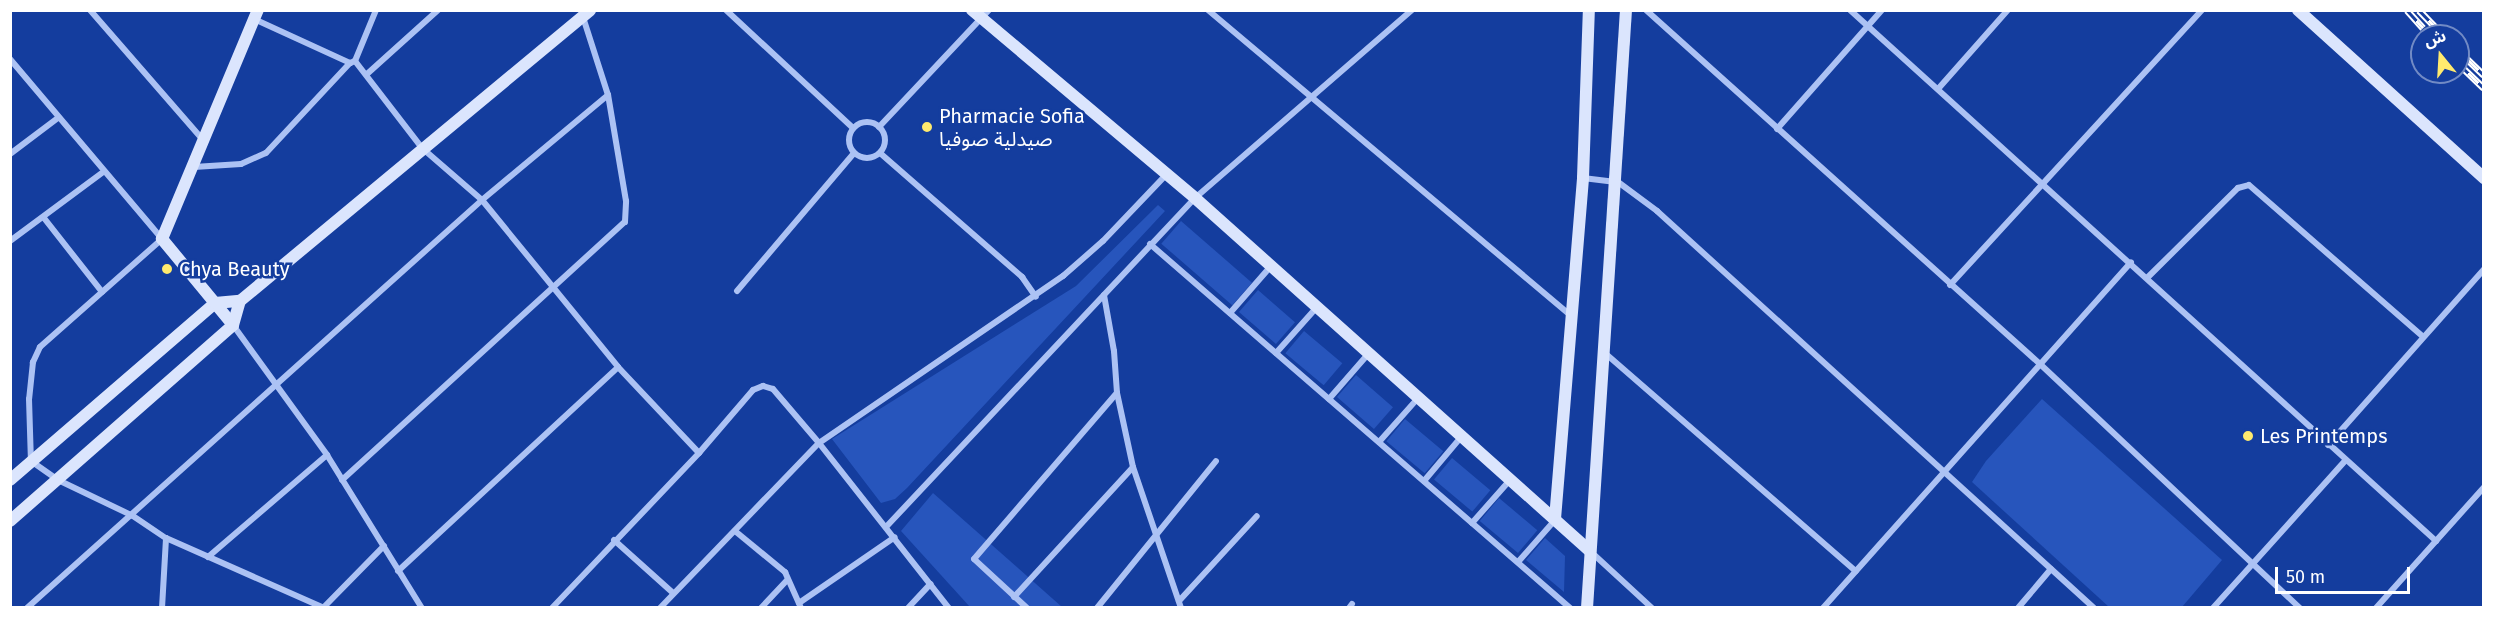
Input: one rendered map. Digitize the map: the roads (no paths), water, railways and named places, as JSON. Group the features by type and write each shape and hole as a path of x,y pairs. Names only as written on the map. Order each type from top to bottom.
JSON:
{"street":[{"path":"90,10 204,141"},
{"path":"194,166 241,164 266,153 353,62 376,10"},
{"path":"367,74 438,10"},
{"path":"726,10 854,128"},
{"path":"972,10 986,15 1166,176 1195,198 1652,608"},
{"path":"1208,10 1571,317"},
{"path":"886,527 1195,198 1413,10"},
{"path":"1518,562 1555,519 1583,178 1589,10"},
{"path":"1587,608 1618,182 1626,10"},
{"path":"1646,10 2040,364 2300,608"},
{"path":"1851,10 2040,183 2131,262 2345,461 2436,540"},
{"path":"1777,129 1882,10"},
{"path":"1938,89 2007,10"},
{"path":"1950,285 2040,183 2202,10"},
{"path":"2298,10 2484,178"},
{"path":"10,521 233,325 240,301 422,148 587,14 608,95 627,216 342,480"},
{"path":"31,461 29,399 36,353 46,338 162,239 256,15 353,62 367,74 422,148 482,200 618,367 699,453"},
{"path":"879,127 986,15"},
{"path":"10,59 102,173 162,239 215,303 278,383 327,455 422,608"},
{"path":"27,608 133,516 482,200 608,95"},
{"path":"10,154 58,118"},
{"path":"866,122 879,127 885,140 880,153 867,158 854,153 849,141 854,128 866,122"},
{"path":"737,291 854,153"},
{"path":"880,153 1022,277 1036,297"},
{"path":"10,241 102,173"},
{"path":"660,608 819,443 1036,297 1103,242 1166,176"},
{"path":"1583,178 1618,182 1657,211 1946,471 2094,608"},
{"path":"2147,278 2238,188 2249,184 2423,337"},
{"path":"44,218 102,292"},
{"path":"1150,244 1570,608"},
{"path":"1823,608 2131,262"},
{"path":"1230,313 1271,266"},
{"path":"2328,445 2484,269"},
{"path":"1104,295 1114,351 1117,393 1133,467 1180,604"},
{"path":"10,480 16,468 31,461 215,303 240,301"},
{"path":"1276,353 1317,307"},
{"path":"1329,399 1369,353"},
{"path":"1606,354 1856,571"},
{"path":"398,571 618,367"},
{"path":"552,608 614,540 699,453 753,390 763,386 773,389 819,443 949,608"},
{"path":"1027,608 974,559 1117,393"},
{"path":"1379,442 1418,398"},
{"path":"1424,481 1462,436"},
{"path":"208,557 327,455"},
{"path":"1096,608 1158,536 1216,460"},
{"path":"31,461 58,480 133,516 166,538 323,607 384,546"},
{"path":"2213,608 2345,461"},
{"path":"1014,597 1133,467"},
{"path":"1472,522 1510,480"},
{"path":"2376,608 2484,487"},
{"path":"1180,604 1257,516"},
{"path":"735,531 778,564 800,605 895,537"},
{"path":"162,608 166,538"},
{"path":"614,540 673,593"},
{"path":"2018,608 2051,569"},
{"path":"761,608 786,581"},
{"path":"908,608 930,584"}],"railway":[{"path":"2407,10 2419,24"},
{"path":"2419,10 2432,24"},
{"path":"2470,62 2484,75"},
{"path":"2470,75 2484,88"}],"place":[{"name":"Pharmacie Sofia صيدلية صوفيا","path":"927,127"},
{"name":"Chya Beauty","path":"167,269"},
{"name":"Les Printemps","path":"2248,436"}]}
